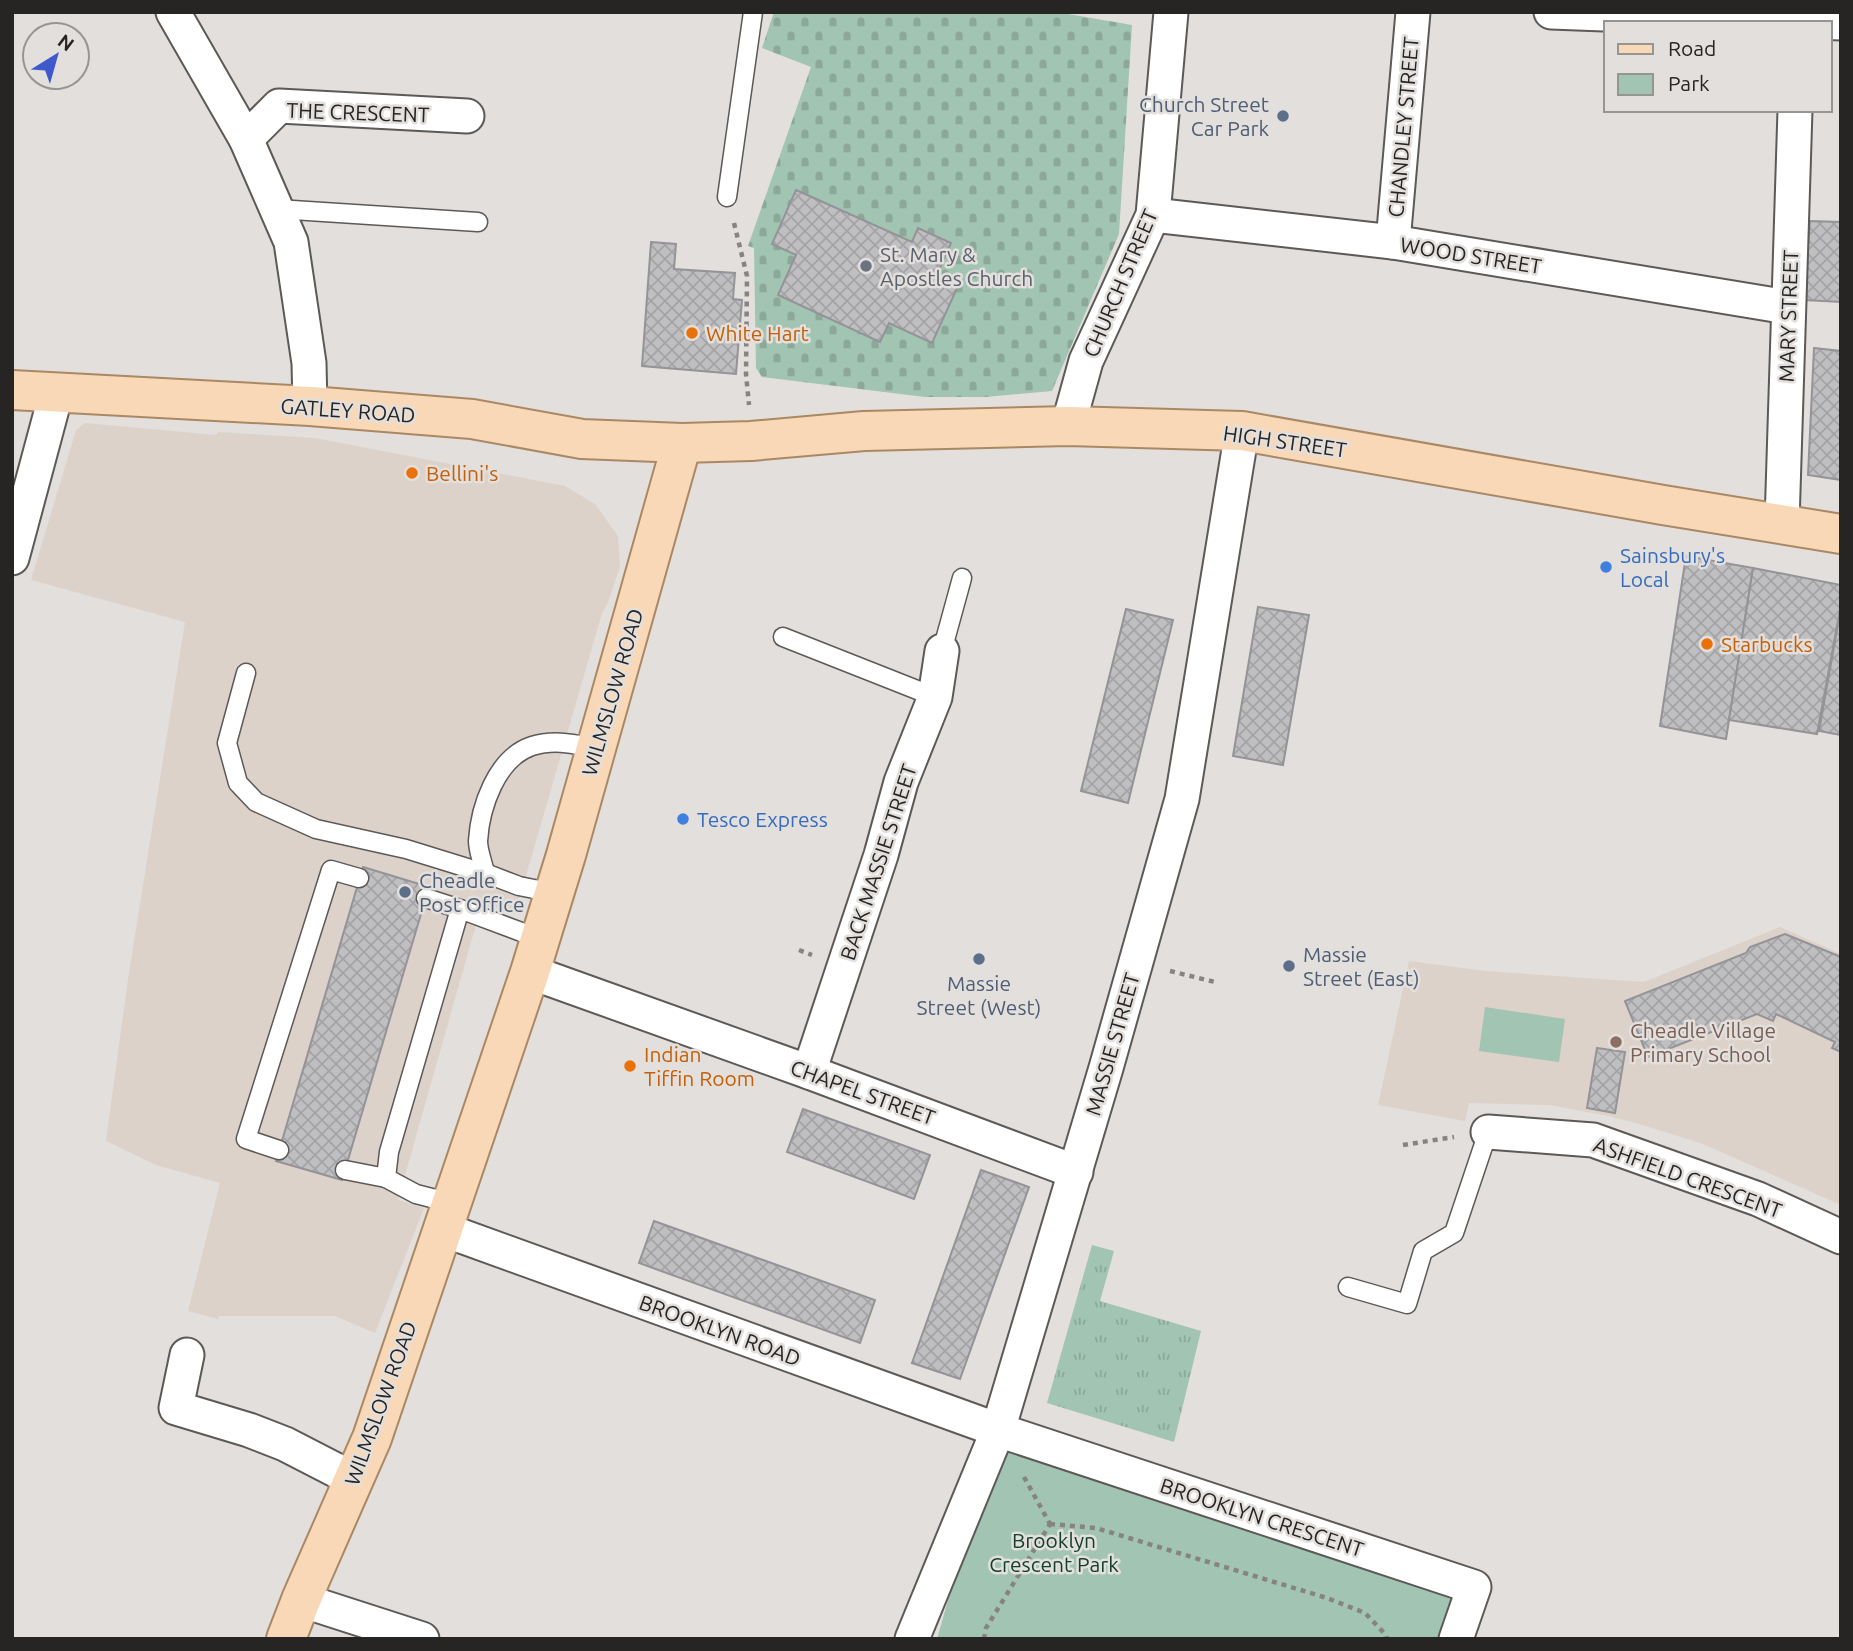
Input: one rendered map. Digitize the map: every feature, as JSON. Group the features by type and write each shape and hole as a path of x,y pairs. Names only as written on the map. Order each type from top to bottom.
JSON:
{"main road":[{"name":"GATLEY ROAD","path":"12,390 310,406 472,419 582,439 682,443"},
{"name":"HIGH STREET","path":"682,443 751,441 864,431 1068,426 1242,431 1841,534"},
{"name":"WILMSLOW ROAD","path":"286,1639 372,1438 535,956 682,443"}],"street":[{"path":"173,12 246,139 291,242 309,363 310,406"},
{"name":"CHURCH STREET","path":"1068,426 1087,361 1153,215 1171,12"},
{"name":"CHANDLEY STREET","path":"1393,242 1413,12"},
{"path":"1554,12 1797,21"},
{"name":"THE CRESCENT","path":"246,139 279,106 467,116"},
{"name":"MARY STREET","path":"1782,523 1795,112"},
{"name":"WOOD STREET","path":"1153,215 1393,242 1787,307"},
{"path":"12,558 56,394"},
{"name":"MASSIE STREET","path":"912,1639 998,1430 1076,1172 1182,799 1242,431"},
{"name":"BACK MASSIE STREET","path":"808,1072 881,855 901,782 934,698 942,651"},
{"name":"CHAPEL STREET","path":"535,956 808,1072 1076,1172"},
{"name":"ASHFIELD CRESCENT","path":"1488,1132 1593,1140 1758,1199 1841,1237"},
{"name":"BROOKLYN ROAD","path":"446,1216 998,1430"},
{"path":"187,1355 176,1408 261,1434 353,1479"},
{"name":"BROOKLYN CRESCENT","path":"998,1430 1474,1587 1457,1639"},
{"path":"301,1600 422,1639"}],"lane":[{"path":"727,197 753,12"},
{"path":"276,209 478,222"},
{"path":"942,651 962,578"},
{"path":"783,637 934,698"},
{"path":"246,673 227,743 238,783 256,802 316,829 406,849 519,886 554,893"},
{"path":"487,874 478,843 486,797 507,763 529,747 556,741 596,748"},
{"path":"279,1150 246,1139 331,870 359,878"},
{"path":"426,898 460,909 535,956"},
{"path":"386,1178 389,1152 460,909"},
{"path":"1348,1287 1407,1304 1423,1251 1454,1233 1488,1132"},
{"path":"345,1170 386,1178 416,1194 446,1216"}],"path":[{"path":"727,197 747,276 746,374 751,441"},
{"path":"1135,963 1215,982"},
{"path":"1403,1145 1488,1132"},
{"path":"984,1639 986,1628 1049,1524 1096,1528 1327,1598 1365,1613 1387,1639"}],"shaded area":[{"path":"85,423 216,435 218,432 315,438 565,486 595,504 618,536 620,567 602,613 515,914 482,904 398,1200 424,1208 375,1333 335,1316 219,1316 218,1319 188,1311 220,1183 156,1165 106,1141 128,979 185,622 31,580 76,430"},
{"name":"Cheadle Village Primary School","path":"1780,927 1841,954 1841,1205 1703,1144 1608,1116 1549,1105 1469,1103 1465,1121 1378,1105 1409,961 1486,971 1644,982"}],"green space":[{"path":"774,12 1067,12 1132,25 1119,234 1052,391 985,397 925,397 762,377 756,368 754,248 748,246 811,67 762,48"},
{"path":"1485,1007 1565,1019 1559,1062 1479,1051"},
{"path":"1092,1245 1114,1251 1100,1301 1201,1331 1174,1442 1047,1403"},
{"name":"Brooklyn Crescent Park","path":"993,1442 1453,1593 1439,1639 937,1639"}],"building":[{"name":"St. Mary & Apostles Church","path":"796,190 912,242 918,228 951,243 936,277 958,286 932,343 889,323 880,342 778,295 796,255 772,244"},
{"path":"1810,221 1841,222 1841,302 1804,300"},
{"name":"White Hart","path":"651,242 676,244 674,269 735,273 733,299 742,300 736,374 642,366"},
{"path":"1814,348 1841,351 1841,480 1808,475"},
{"name":"Starbucks","path":"1686,556 1753,568 1726,739 1660,726"},
{"path":"1753,568 1841,585 1841,605 1817,734 1729,720"},
{"path":"1258,607 1309,615 1283,765 1233,756"},
{"path":"1841,607 1841,735 1819,731"},
{"path":"1126,609 1173,620 1128,803 1081,791"},
{"path":"363,867 429,887 342,1180 276,1161"},
{"path":"1785,934 1841,957 1841,1052 1832,1048 1835,1042 1776,1014 1773,1021 1757,1014 1648,1057 1625,1001 1746,953 1750,947"},
{"path":"1597,1048 1625,1052 1615,1113 1587,1108"},
{"path":"803,1109 930,1155 914,1199 787,1152"},
{"path":"981,1170 1029,1187 960,1379 912,1363"},
{"path":"654,1221 875,1300 860,1343 639,1263"}],"place":[{"name":"Church Street Car Park","path":"1283,116"},
{"name":"St. Mary & Apostles Church","path":"866,266"},
{"name":"White Hart","path":"692,333"},
{"name":"Bellini's","path":"412,473"},
{"name":"Sainsbury's Local","path":"1606,567"},
{"name":"Starbucks","path":"1707,644"},
{"name":"Tesco Express","path":"683,819"},
{"name":"Cheadle Post Office","path":"405,892"},
{"name":"Massie Street (West)","path":"979,959"},
{"name":"Massie Street (East)","path":"1289,966"},
{"name":"Cheadle Village Primary School","path":"1616,1042"},
{"name":"Indian Tiffin Room","path":"630,1066"}]}
